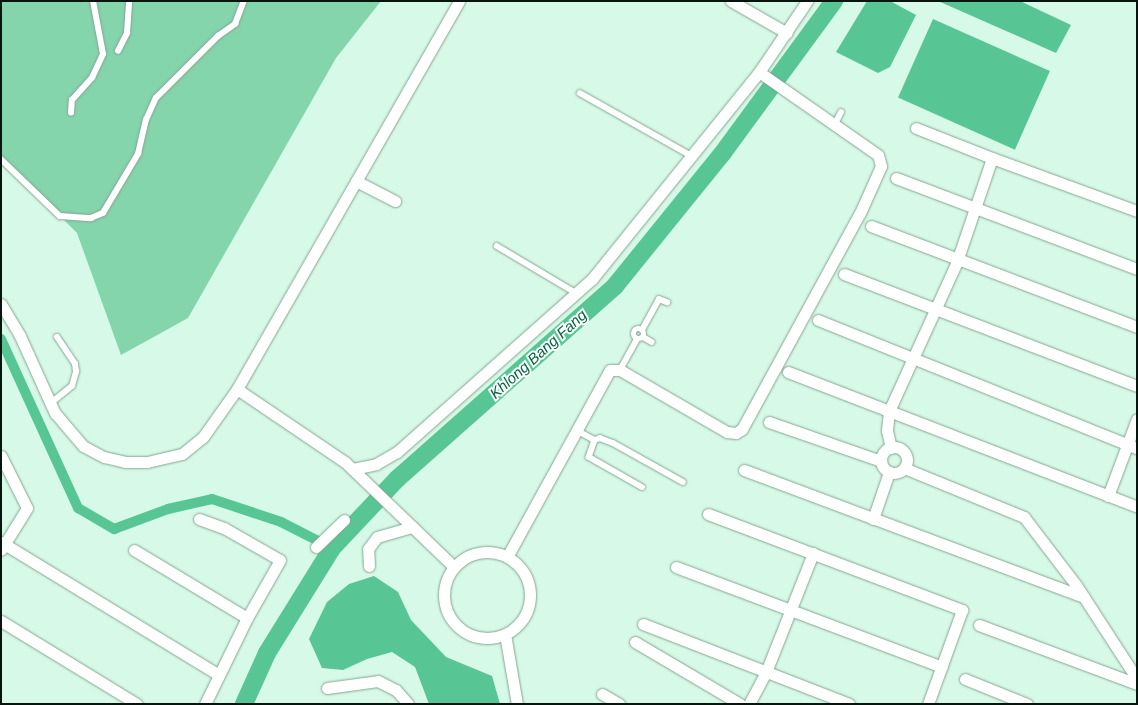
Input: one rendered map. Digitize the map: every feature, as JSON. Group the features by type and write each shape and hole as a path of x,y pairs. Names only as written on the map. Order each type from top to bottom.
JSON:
{"street":[{"path":"1,304 51,403 68,431 83,446 104,457 147,462 182,454 202,437 237,389 459,1"},
{"path":"731,1 787,33"},
{"path":"353,469 376,464 397,452 578,294 759,72 807,1"},
{"path":"507,557 606,374 610,370 620,370 727,432 736,434 742,429 860,213 880,166 878,155 759,72"},
{"path":"916,128 1137,211"},
{"path":"891,448 887,430 889,411 937,310 958,259 992,158"},
{"path":"896,178 1137,269"},
{"path":"356,181 395,201"},
{"path":"871,226 1137,327"},
{"path":"844,274 1137,386"},
{"path":"818,320 1132,446"},
{"path":"788,372 1137,507"},
{"path":"237,389 322,444 353,469 454,567"},
{"path":"1108,496 1132,446 1137,419"},
{"path":"769,422 881,461 889,472 897,473 904,468 906,455 900,449 891,448 882,454 881,461"},
{"path":"1,456 27,508 2,546 217,674"},
{"path":"904,468 1024,517 1084,597 1137,679"},
{"path":"744,470 1084,597"},
{"path":"873,518 889,472"},
{"path":"708,514 962,610 928,704"},
{"path":"200,519 224,528 280,560 217,674 205,704"},
{"path":"316,548 344,520"},
{"path":"369,566 368,549 377,537 413,527"},
{"path":"134,550 247,618"},
{"path":"479,553 493,553 507,557 526,577 530,603 525,616 505,634 480,638 468,633 449,616 444,590 454,567 479,553"},
{"path":"749,704 766,672 813,553"},
{"path":"676,568 942,667"},
{"path":"1,621 137,704"},
{"path":"643,624 849,704"},
{"path":"979,625 1137,684"},
{"path":"505,634 518,704"},
{"path":"635,642 740,704"},
{"path":"965,679 1027,704"},
{"path":"327,688 378,681 396,690 408,704"},
{"path":"602,694 619,704"}],"lane":[{"path":"71,113 72,100 92,78 103,54 92,1"},
{"path":"118,51 127,33 129,1"},
{"path":"1,159 60,216 91,218 103,213 138,154 146,120 156,98 218,36 235,24 244,1"},
{"path":"580,93 692,156"},
{"path":"834,124 841,112"},
{"path":"497,246 578,294"},
{"path":"652,342 640,338 635,332 642,330 659,299 667,302"},
{"path":"51,403 72,386 76,372 75,364 57,338"},
{"path":"620,370 640,338"},
{"path":"576,430 595,440 600,438 613,443 683,482"},
{"path":"595,440 589,457 642,487"}],"shaded area":[{"path":"1,1 381,1 336,58 188,318 121,355 77,233 1,157"},
{"path":"867,1 890,1 916,15 890,67 878,73 836,52"},
{"path":"938,1 1020,1 1071,25 1056,53"},
{"path":"933,19 1050,71 1015,150 898,98"},
{"path":"374,576 398,592 411,620 446,657 492,676 500,704 429,704 415,667 392,652 367,659 343,670 322,668 309,639 327,602 349,584"}],"waterway":[{"name":"Khlong Bang Fang","path":"244,704 267,653 332,548 397,479 615,286 722,154 834,1"},
{"path":"1,339 78,508 114,529 168,509 212,499 281,522 332,548"}]}
